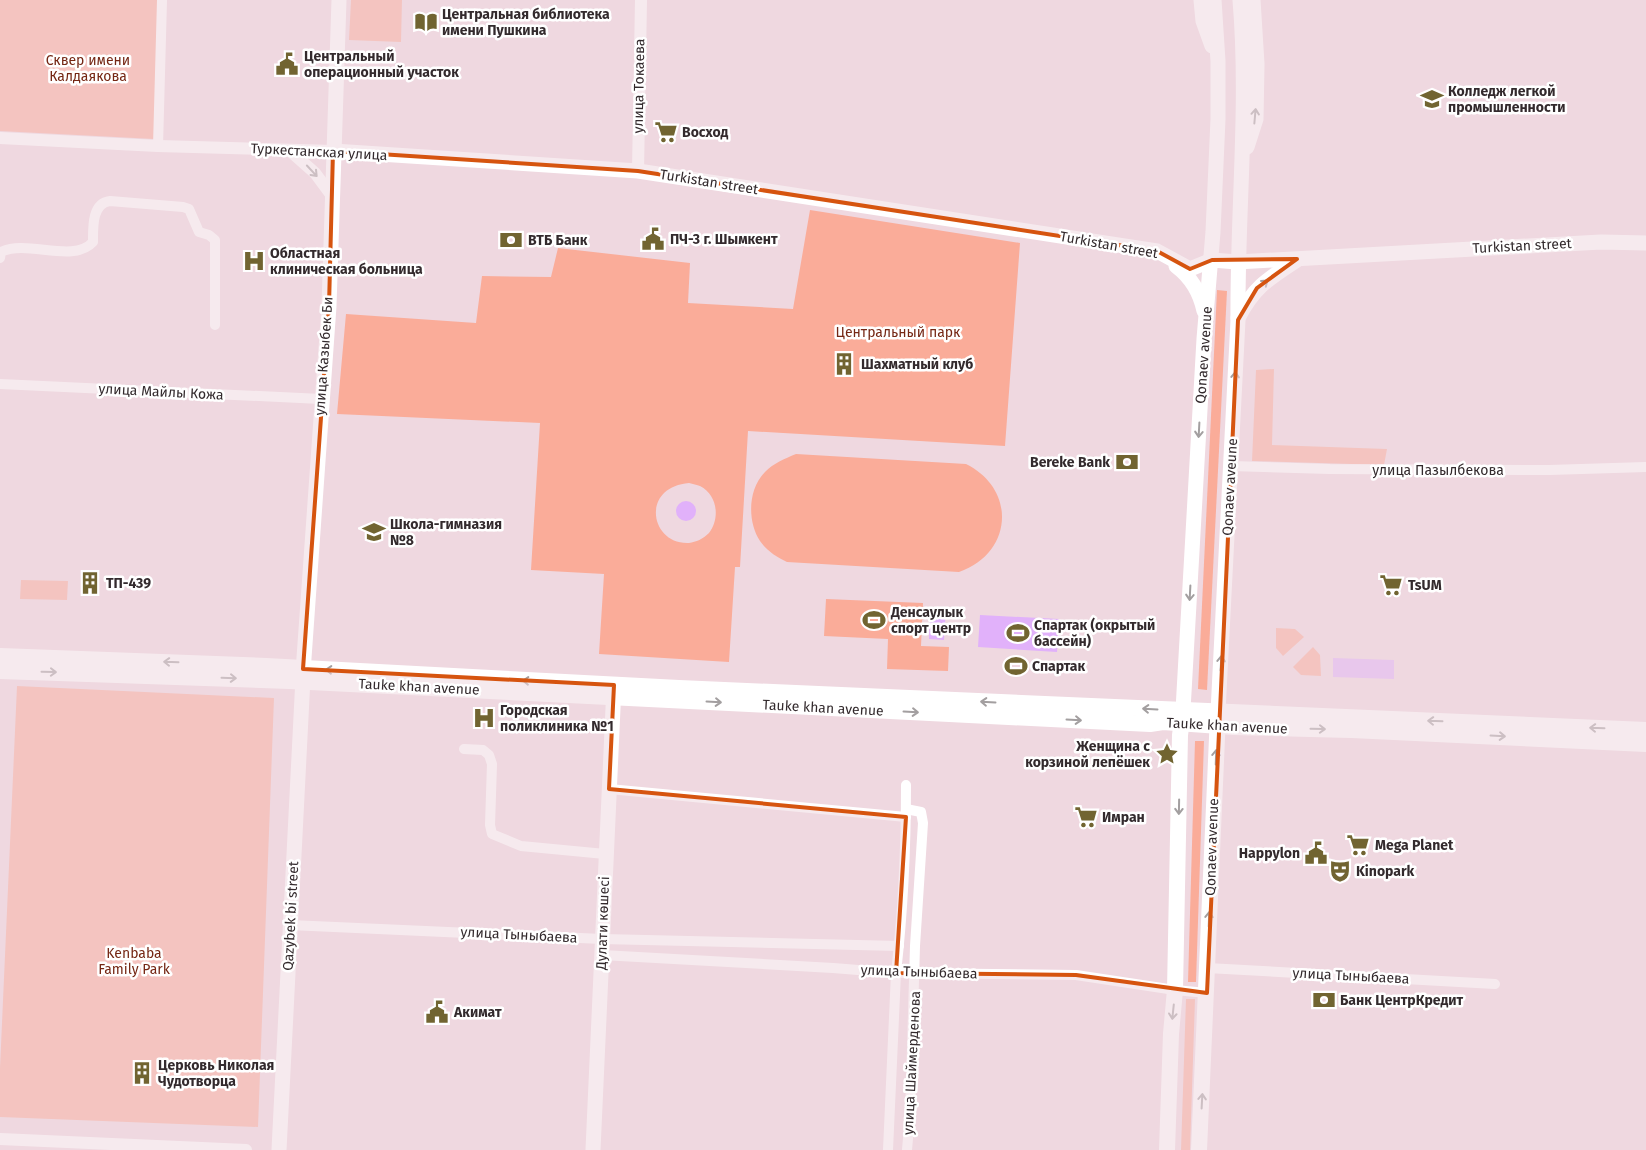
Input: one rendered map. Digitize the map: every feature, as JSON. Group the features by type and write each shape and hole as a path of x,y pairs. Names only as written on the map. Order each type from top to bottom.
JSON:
{"main road":[{"name":"улица Казыбек Би","path":"303,675 328,306 339,0"},
{"path":"1202,0 1203,21 1218,61"},
{"name":"Qonaev avenue","path":"1182,717 1206,316 1212,260 1218,119 1218,61 1214,0"},
{"path":"1237,262 1242,162 1243,41 1240,0"},
{"path":"1242,162 1256,119 1257,64 1253,0"},
{"path":"1243,41 1255,25"},
{"name":"Туркестанская улица","path":"333,151 638,171"},
{"name":"Turkistan street","path":"638,171 1157,251 1190,269 1212,260 1237,262 1644,241"},
{"path":"1157,251 1184,271 1196,287 1206,316"},
{"path":"1238,320 1257,288 1297,259"},
{"name":"Qonaev aveune","path":"1218,719 1238,320 1237,262"},
{"name":"Tauke khan avenue","path":"0,656 266,666 303,675"},
{"name":"Tauke khan avenue","path":"0,671 303,675 1182,717 1362,730 1646,744"},
{"name":"Qazybek bi street","path":"279,1150 303,675"},
{"name":"Tauke khan avenue","path":"613,691 1150,724 1182,717"},
{"name":"Дулати көшесі","path":"593,1150 613,691"},
{"path":"1167,1150 1171,1034 1175,990 1182,717"},
{"name":"Qonaev avenue","path":"1206,992 1218,719"},
{"name":"Tauke khan avenue","path":"1218,719 1646,730"},
{"path":"1150,724 1163,727 1170,734 1180,758"},
{"path":"1199,1150 1206,992"},
{"path":"1158,1150 1167,1133"}],"street":[{"path":"158,146 162,0"},
{"name":"улица Токаева","path":"638,171 641,0"},
{"name":"Туркестанская улица","path":"0,138 158,146 333,151"},
{"path":"289,150 315,173 332,196"},
{"path":"0,258 1,252 14,247 52,251 84,249 93,242 95,217 100,205 104,202 183,207 189,209 198,232 209,235 215,240 215,325"},
{"name":"улица Майлы Кожа","path":"0,384 322,399"},
{"name":"улица Пазылбекова","path":"1231,466 1530,470 1646,467"},
{"path":"464,749 483,750 488,755 492,764 490,825 492,834 521,846 605,854"},
{"name":"улица Шаймерденова","path":"888,1150 906,785"},
{"path":"609,788 906,813"},
{"name":"улица Шаймерденова","path":"906,813 921,812 923,823 907,1150"},
{"name":"улица Тыныбаева","path":"290,925 602,939 899,946"},
{"name":"улица Тыныбаева","path":"602,954 916,974 1076,975 1175,990 1206,992"},
{"name":"улица Тыныбаева","path":"1207,968 1495,984"},
{"path":"0,1139 246,1150"}],"highlighted area":[{"path":"333,151 638,171 1157,251 1190,269 1212,260 1297,259 1257,288 1238,320 1207,993 1076,975 896,973 906,817 609,789 614,685 303,669 329,306"}],"green space":[{"name":"Сквер имени Калдаякова","path":"0,0 159,0 154,139 0,131"},
{"path":"351,0 402,0 401,42 349,40"},
{"name":"Центральный парк","path":"810,210 1020,243 1005,446 748,431 740,567 735,567 729,662 599,654 604,574 531,570 540,423 337,414 346,314 476,323 482,276 551,277 558,248 690,263 688,303 793,309","holes":["689,483 700,486 711,495 716,514 713,527 709,533 699,540 689,543 676,541 666,535 659,526 656,515 657,504 663,494 673,487"]},
{"path":"1217,290 1227,291 1207,690 1198,689"},
{"path":"1274,369 1272,445 1387,449 1384,465 1252,461 1256,370"},
{"path":"796,454 966,464 983,475 994,489 1001,505 1002,521 998,537 990,551 977,563 959,572 787,562 772,553 760,541 753,524 751,505 755,487 765,472"},
{"path":"21,580 68,581 67,600 20,599"},
{"name":"Денсаулык спорт центр","path":"826,599 923,603 921,646 949,647 948,671 887,669 888,639 824,636"},
{"path":"1276,628 1295,629 1304,637 1283,656 1276,648"},
{"path":"1313,647 1320,655 1321,676 1301,675 1293,667"},
{"name":"Kenbaba Family Park","path":"17,686 274,698 258,1127 0,1117 0,1068"},
{"path":"1195,741 1204,741 1196,982 1188,982"},
{"path":"1186,999 1195,999 1190,1150 1181,1150"}],"shaded area":[{"path":"686,501 693,504 696,511 693,518 686,521 679,518 676,511 679,504"},
{"path":"930,607 946,608 944,640 929,639"},
{"name":"Спартак (окрытый бассейн)","path":"980,615 1059,619 1057,652 978,647"},
{"path":"1333,658 1394,660 1394,679 1333,677"}],"place":[{"name":"Центральная библиотека имени Пушкина","path":"426,22"},
{"name":"Центральный операционный участок","path":"287,64"},
{"name":"Колледж легкой промышленности","path":"1432,99"},
{"name":"Восход","path":"666,132"},
{"name":"ПЧ-3 г. Шымкент","path":"653,239"},
{"name":"ВТБ Банк","path":"511,240"},
{"name":"Областная клиническая больница","path":"254,261"},
{"name":"Шахматный клуб","path":"844,364"},
{"name":"Bereke Bank","path":"1127,462"},
{"name":"Школа-гимназия №8","path":"374,532"},
{"name":"ТП-439","path":"90,583"},
{"name":"TsUM","path":"1391,585"},
{"name":"Денсаулык спорт центр","path":"874,620"},
{"name":"Спартак (окрытый бассейн)","path":"1018,633"},
{"name":"Спартак","path":"1016,666"},
{"name":"Городская поликлиника №1","path":"484,718"},
{"name":"Женщина с корзиной лепёшек","path":"1167,754"},
{"name":"Имран","path":"1086,817"},
{"name":"Mega Planet","path":"1358,845"},
{"name":"Happylon","path":"1316,853"},
{"name":"Kinopark","path":"1340,871"},
{"name":"Банк ЦентрКредит","path":"1324,1000"},
{"name":"Акимат","path":"437,1012"},
{"name":"Церковь Николая Чудотворца","path":"142,1073"}]}
